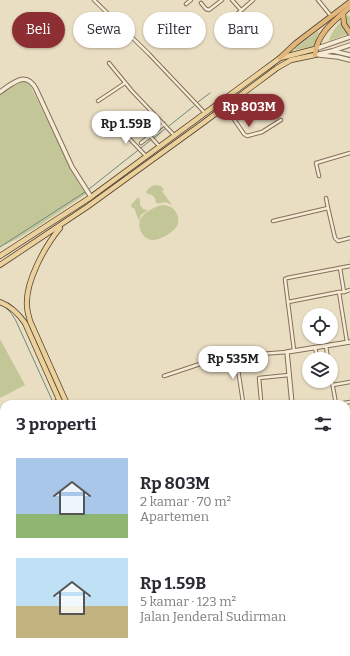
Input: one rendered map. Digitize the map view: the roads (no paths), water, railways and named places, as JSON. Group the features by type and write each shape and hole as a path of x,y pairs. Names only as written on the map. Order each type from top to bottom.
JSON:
{"highway":[{"path":"280,58 296,43 350,2"},
{"path":"315,52 318,41 326,30 342,13 350,7"},
{"path":"342,13 344,24 350,33"}],"main road":[{"path":"315,52 291,60 282,65 109,192 2,264 0,257 92,197 280,58 315,52"},
{"path":"199,117 203,123"},
{"path":"65,222 44,251 34,272 28,289 26,304 30,322 65,400"},
{"path":"0,302 12,308 25,323 59,400"}],"street":[{"path":"95,1 99,0"},
{"path":"186,4 191,0"},
{"path":"201,3 208,10 212,9 222,0"},
{"path":"232,0 241,10"},
{"path":"238,12 253,0"},
{"path":"318,0 332,16"},
{"path":"95,1 149,54 204,113"},
{"path":"315,52 350,37"},
{"path":"332,51 350,45"},
{"path":"315,52 332,51 350,54"},
{"path":"315,52 350,60"},
{"path":"109,63 125,83 174,136"},
{"path":"0,92 20,79 28,79 32,82 72,167 92,197"},
{"path":"98,101 125,83"},
{"path":"225,106 244,134 247,136 262,132 281,120"},
{"path":"141,143 164,124"},
{"path":"124,133 146,156"},
{"path":"150,136 160,147"},
{"path":"319,176 316,163 350,153"},
{"path":"326,198 335,238 338,240 350,238"},
{"path":"273,221 328,208"},
{"path":"294,350 284,281 287,278 350,266"},
{"path":"340,268 344,292"},
{"path":"288,302 350,290"},
{"path":"164,376 227,355 236,356 287,352 348,342 339,292"},
{"path":"326,346 327,352"},
{"path":"315,347 316,352"},
{"path":"287,352 292,400"},
{"path":"236,356 243,400"},
{"path":"262,400 259,378 289,375"},
{"path":"338,384 350,382"},
{"path":"333,388 336,400"}],"waterway":[{"path":"198,102 210,93"},
{"path":"169,126 194,106"},
{"path":"154,138 165,129"},
{"path":"89,189 151,140"},
{"path":"0,247 85,192"},
{"path":"0,305 8,309 16,321 52,400"}]}
